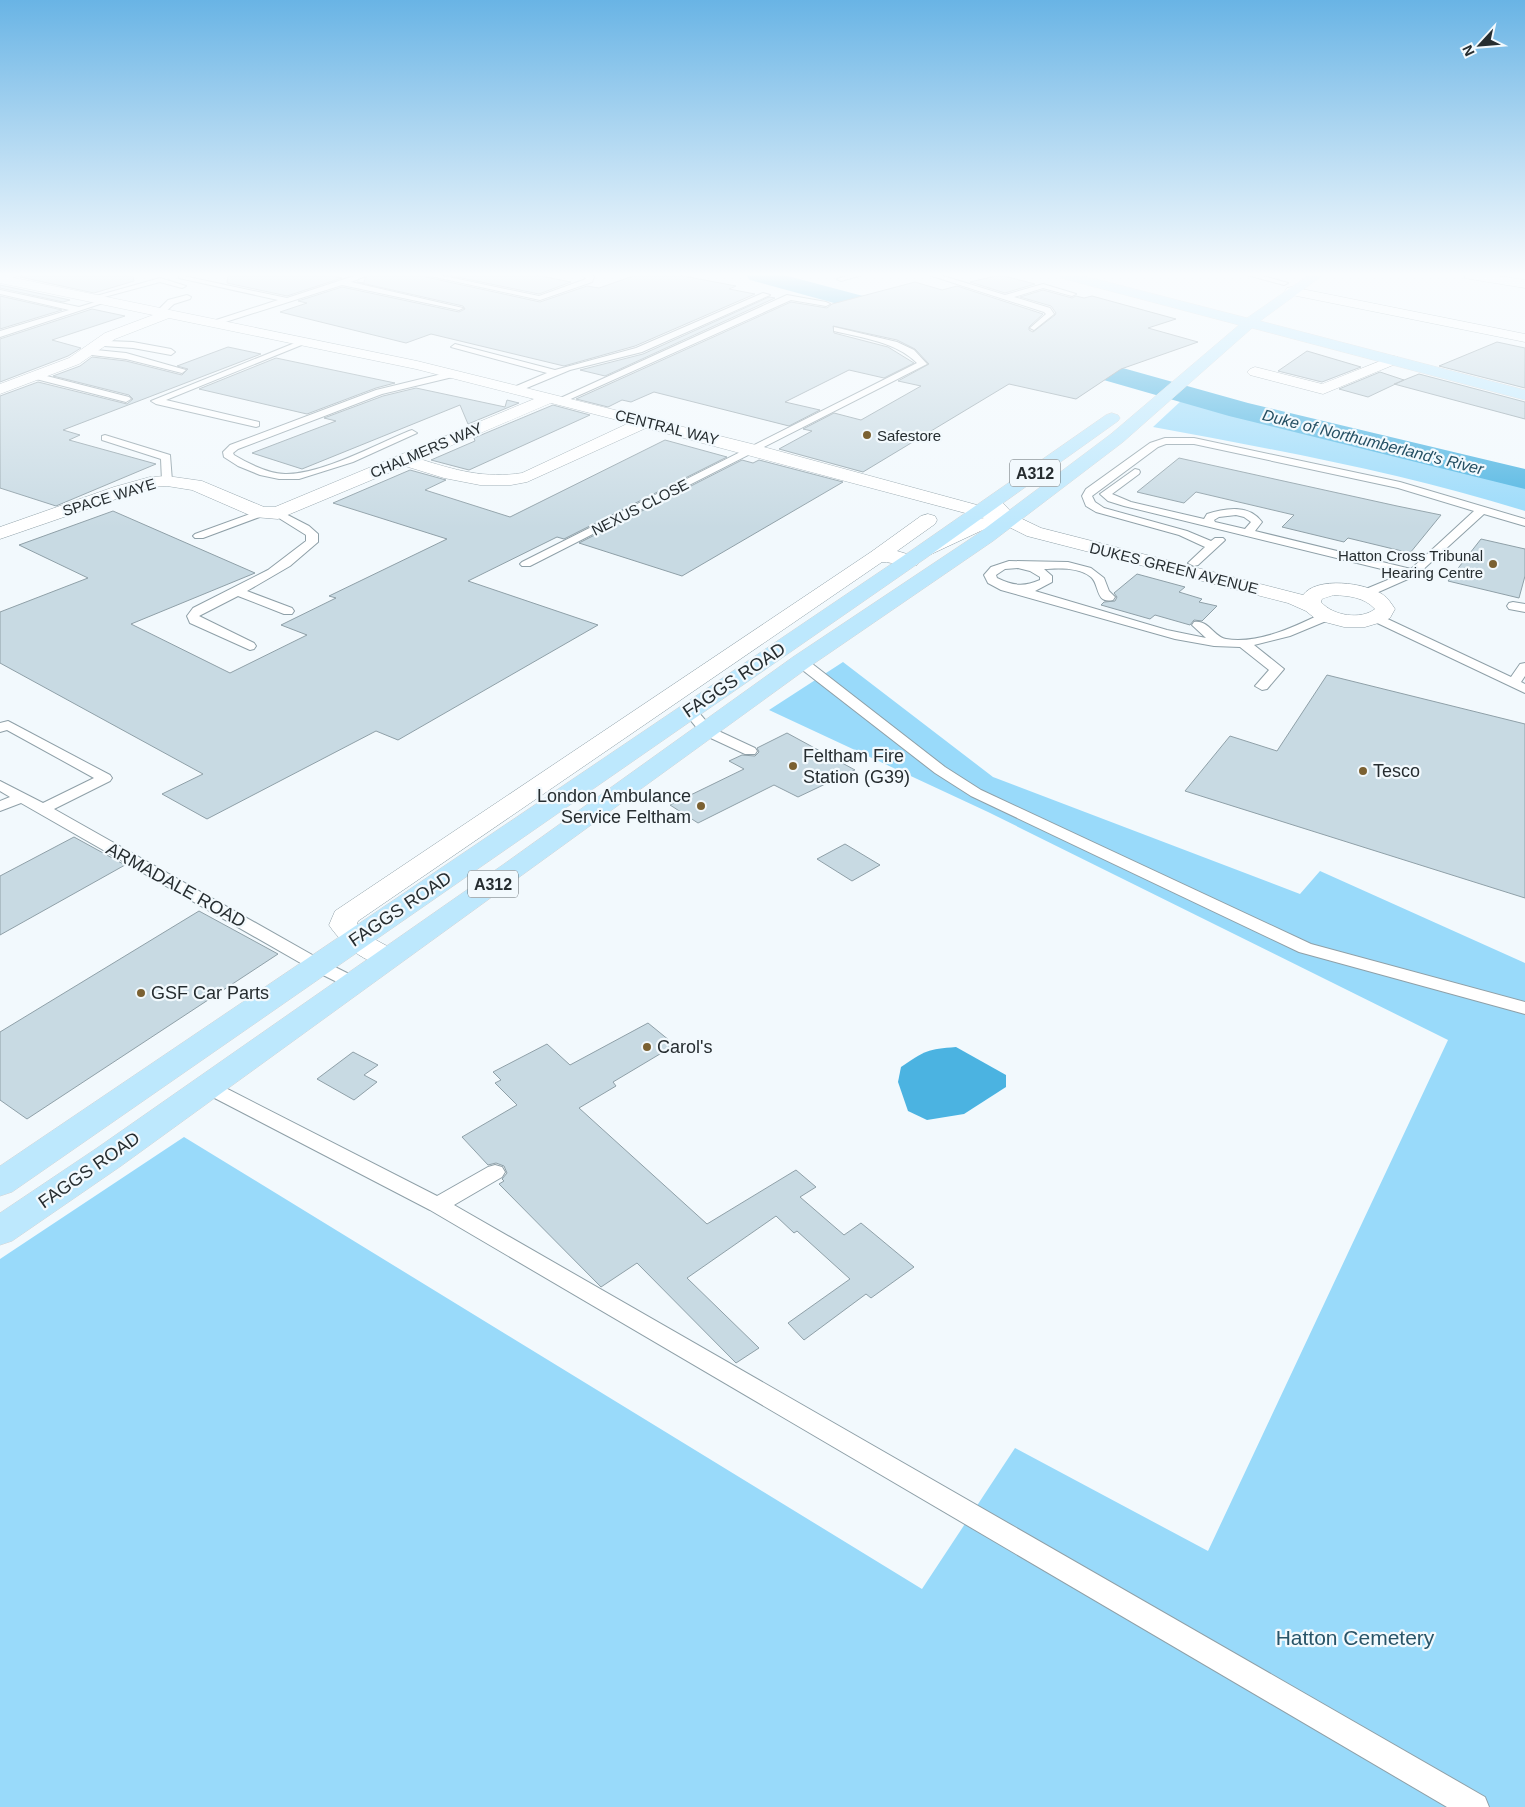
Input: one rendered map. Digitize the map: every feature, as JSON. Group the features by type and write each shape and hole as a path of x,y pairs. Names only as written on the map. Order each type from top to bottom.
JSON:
{"main road":[{"name":"FAGGS ROAD","path":"1002,509 1026,506 1142,417 1207,359"},
{"path":"1393,360 1525,394"},
{"name":"FAGGS ROAD","path":"0,1230 109,1157 801,662 986,537 1002,509 1123,410"},
{"path":"1002,509 1033,490 1072,471"},
{"name":"FAGGS ROAD","path":"0,1183 914,558 980,510"}],"street":[{"path":"0,389 75,359"},
{"name":"CENTRAL WAY","path":"386,359 517,389 980,510 1002,509"},
{"path":"1255,372 1323,389 1393,360"},
{"name":"CHALMERS WAY","path":"269,513 303,503 556,399"},
{"path":"405,460 473,480 510,481 527,477 645,422"},
{"name":"SPACE WAYE","path":"0,533 150,482 167,481 196,485 269,513"},
{"name":"DUKES GREEN AVENUE","path":"1026,506 1037,517 1047,522 1083,534"},
{"path":"1002,509 1023,528 1034,532"},
{"name":"DUKES GREEN AVENUE","path":"914,558 982,524 1002,509 1032,522 1296,589 1322,604"},
{"path":"388,958 355,940 343,925 344,917 878,556 928,520"},
{"name":"FAGGS ROAD","path":"986,537 1005,532 1034,532"},
{"name":"DUKES GREEN AVENUE","path":"1034,532 1295,599 1322,604"},
{"path":"878,556 914,558"},
{"path":"1344,589 1365,594 1382,604 1385,609 1383,614 1377,618 1354,621 1322,604 1344,589"}],"lane":[{"path":"139,359 182,370"},
{"path":"256,424 156,401 261,359"},
{"path":"505,359 556,372"},
{"path":"517,389 556,372 604,359"},
{"path":"556,399 650,359"},
{"name":"NEXUS CLOSE","path":"526,564 923,364 918,359"},
{"path":"412,433 332,466 295,477 271,475 240,463 229,457 228,452 234,447 379,392 454,374"},
{"path":"35,376 126,399"},
{"path":"105,438 166,457 167,481"},
{"path":"1212,546 1183,533 1100,510 1090,504 1087,496 1090,491 1154,445 1165,441 1194,441 1400,485 1525,523"},
{"path":"1149,462 1105,494 1112,499 1128,504 1413,573"},
{"path":"1365,594 1413,573 1484,510"},
{"path":"1211,524 1209,520 1211,516 1233,512 1244,513 1254,517 1257,522 1248,532"},
{"path":"199,536 269,513 305,528 312,534 312,542 296,557 275,572 197,611 193,616 194,620 250,646"},
{"path":"1194,563 1231,528"},
{"path":"1109,597 1103,593 1100,580 1089,570 1064,565 998,568 990,575 996,584 1188,640 1221,643 1243,643 1265,639 1302,628 1322,604"},
{"path":"1025,566 1039,571 1068,600 1088,611"},
{"path":"1017,590 1040,587 1046,582 1047,578"},
{"path":"237,591 288,611"},
{"path":"1377,618 1519,686 1525,666"},
{"path":"1198,625 1221,643"},
{"path":"1243,643 1277,669 1262,686"},
{"path":"801,662 940,770 985,797 1305,948 1525,1008"},
{"path":"690,710 707,731 750,751"},
{"path":"3,724 105,778 43,810"},
{"name":"ARMADALE ROAD","path":"0,785 353,983"},
{"path":"0,807 20,797"},
{"path":"208,1086 438,1204 738,1381 1476,1807"},
{"path":"438,1204 495,1172"}],"green space":[{"path":"1182,400 1525,482 1525,511 1479,497 1387,474 1153,427"},
{"name":"Hatton Cemetery","path":"843,662 993,777 1300,894 1320,871 1525,963 1525,1807 0,1807 0,1259 184,1137 922,1589 1015,1448 1208,1551 1448,1040 988,812 769,710"}],"shaded area":[{"path":"956,1047 1006,1075 1006,1087 964,1114 927,1120 908,1111 898,1082 901,1067 915,1057 927,1052"}],"building":[{"path":"0,359 59,359 0,382"},
{"path":"89,359 126,361 182,375 188,369 177,366 195,359 247,359 63,430 80,435 69,440 156,464 56,506 0,488 0,396 38,382 127,404 133,399 129,395 53,376 80,366"},
{"path":"273,359 282,359 395,383 376,388 307,414 199,389"},
{"path":"536,359 588,359 564,366"},
{"path":"622,359 641,359 605,376 580,370"},
{"path":"664,359 908,359 914,363 884,378 849,370 785,402 820,410 789,426 654,392 631,402 622,400 608,407 576,399"},
{"path":"925,359 1149,359 1121,369 1076,399 1009,384 863,472 779,449 812,431 803,429 834,413 861,420 921,386 898,381 929,364"},
{"path":"1295,359 1335,359 1361,367 1322,382 1278,371"},
{"path":"1455,359 1525,359 1525,388 1439,366"},
{"path":"1380,372 1404,380 1368,397 1339,389"},
{"path":"1419,374 1525,402 1525,419 1394,384"},
{"path":"416,388 505,407 507,400 519,403 468,424 460,405 302,469 252,453 336,421 324,418 383,396"},
{"path":"553,405 590,415 469,470 431,460 475,441 474,438"},
{"path":"665,440 727,457 564,539 557,537 468,581 598,625 398,740 376,731 207,819 162,794 203,774 0,663 0,612 88,578 19,545 113,511 255,573 131,624 230,673 307,635 281,625 336,598 329,596 447,539 333,503 410,470 446,480 425,490 510,517"},
{"path":"1179,458 1441,515 1410,553 1348,538 1344,542 1282,527 1294,515 1196,492 1184,503 1137,492"},
{"path":"742,460 753,463 759,460 843,482 682,576 579,543"},
{"name":"Hatton Cross Tribunal Hearing Centre","path":"1481,539 1525,549 1525,576 1519,598 1448,581"},
{"path":"1137,574 1185,587 1179,592 1202,599 1199,602 1217,606 1202,621 1194,620 1190,625 1155,615 1150,619 1101,605 1104,602 1115,601 1117,597 1114,593"},
{"name":"Tesco","path":"1327,675 1525,724 1525,898 1185,791 1230,736 1277,751"},
{"name":"Feltham Fire Station (G39)","path":"787,733 855,770 798,797 774,785 698,823 670,805 744,769 729,761 742,755 755,756 759,752 757,748"},
{"path":"74,837 125,865 0,935 0,876"},
{"path":"845,844 880,865 852,881 817,859"},
{"name":"GSF Car Parts","path":"199,911 278,954 27,1119 0,1100 0,1032"},
{"path":"648,1023 675,1045 613,1082 616,1086 579,1108 707,1224 796,1170 816,1187 800,1197 844,1235 861,1223 914,1267 871,1298 866,1294 804,1340 788,1323 850,1279 797,1231 794,1233 776,1216 687,1278 759,1348 736,1363 637,1263 601,1287 499,1184 504,1181 502,1179 507,1173 504,1166 496,1163 488,1165 462,1137 517,1105 495,1083 501,1080 493,1072 547,1044 570,1065"},
{"path":"353,1052 378,1065 364,1075 377,1082 354,1100 317,1079"}],"waterway":[{"name":"Duke of Northumberland's River","path":"1063,359 1240,410 1525,479"}],"place":[{"name":"Safestore","path":"867,435"},
{"name":"Hatton Cross Tribunal Hearing Centre","path":"1493,564"},
{"name":"Feltham Fire Station (G39)","path":"793,766"},
{"name":"Tesco","path":"1363,771"},
{"name":"London Ambulance Service Feltham","path":"701,806"},
{"name":"GSF Car Parts","path":"141,993"},
{"name":"Carol's","path":"647,1047"}]}
